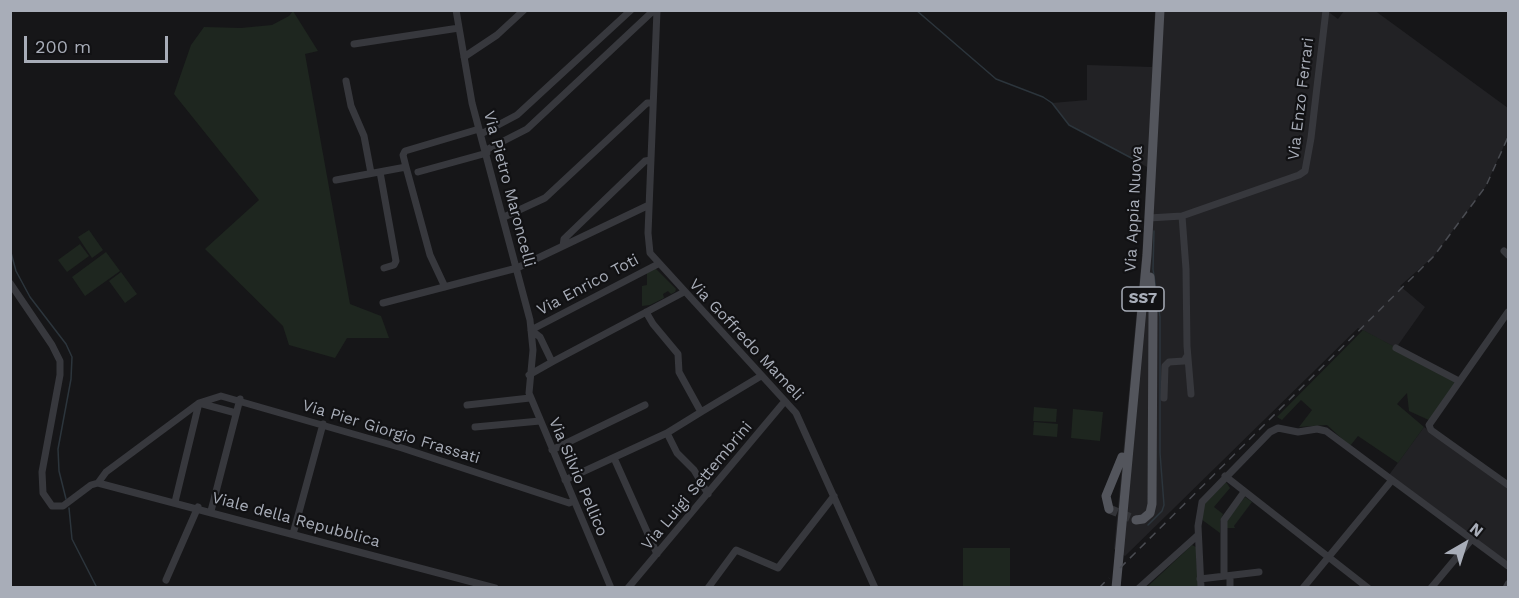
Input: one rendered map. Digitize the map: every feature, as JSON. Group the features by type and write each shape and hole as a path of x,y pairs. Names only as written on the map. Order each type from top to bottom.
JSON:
{"main road":[{"name":"Via Appia Nuova","path":"1112,588 1142,251 1155,10"},
{"name":"Via Appia Nuova","path":"1116,588 1148,255 1160,10"},
{"path":"1136,520 1143,519 1150,513 1152,504 1153,312 1148,255"},
{"path":"1108,509 1106,496 1122,457"}],"street":[{"name":"Via Pietro Maroncelli","path":"456,10 480,131 504,217 531,330 529,375"},
{"path":"464,57 497,36 524,10"},
{"path":"445,286 430,255 406,167 404,151 509,121 526,108 631,10"},
{"name":"Via Enzo Ferrari","path":"1149,218 1182,216 1305,171 1326,10"},
{"path":"418,171 486,152 527,129 653,11 657,11"},
{"name":"Via Goffredo Mameli","path":"645,269 649,247 657,11"},
{"path":"354,44 459,28"},
{"path":"346,81 351,106 364,136 371,173"},
{"path":"504,217 545,198 647,104 653,103"},
{"path":"563,246 564,239 645,161 651,160"},
{"path":"336,180 406,167"},
{"path":"380,172 396,261 394,265 384,268"},
{"path":"383,303 517,268 650,205"},
{"path":"1182,216 1186,269 1187,356 1191,394"},
{"name":"Via Goffredo Mameli","path":"649,247 658,264 785,401 798,418 875,588"},
{"name":"Via Enrico Toti","path":"531,330 658,264"},
{"name":"Via Pier Giorgio Frassati","path":"10,283 52,345 60,361 60,375 42,472 45,498 52,506 60,507 94,484 106,472 199,403 218,396 240,399 569,503 574,501"},
{"path":"529,375 684,292"},
{"path":"646,312 678,354 679,372 701,412"},
{"path":"1509,312 1431,421 1431,430 1509,485"},
{"path":"531,330 540,337 552,362"},
{"path":"1396,348 1459,381"},
{"path":"1164,398 1165,366 1169,362 1184,361 1187,356"},
{"name":"Via Silvio Pellico","path":"529,375 530,398 611,588"},
{"path":"565,480 667,434 761,376"},
{"path":"467,405 530,398"},
{"path":"211,511 240,399"},
{"name":"Via Luigi Settembrini","path":"628,588 785,401"},
{"path":"175,502 199,403 236,413"},
{"path":"552,450 645,405"},
{"path":"475,427 540,421"},
{"path":"293,534 323,424"},
{"path":"1259,572 1227,576 1200,583 1198,535 1202,501 1271,431 1280,428 1298,432 1317,429 1326,431 1509,566"},
{"path":"667,434 677,453 694,470 708,495"},
{"path":"614,458 657,554"},
{"path":"1225,476 1368,588"},
{"path":"1303,588 1392,480"},
{"name":"Viale della Repubblica","path":"94,484 198,507 473,585 495,588"},
{"path":"1230,588 1223,533 1225,519 1244,492"},
{"path":"708,588 736,550 778,568 834,496"},
{"path":"166,580 198,507"},
{"path":"1139,588 1198,535"},
{"path":"1431,588 1472,539"}],"shaded area":[{"path":"1326,10 1338,19 1344,11 1374,10 1508,108 1508,137 1486,186 1434,256 1400,286 1425,307 1396,348 1358,328 1125,556 1114,549 1142,255 1147,167 1069,125 1052,103 1087,100 1087,65 1152,67 1155,11"},
{"path":"293,11 318,51 305,54 350,304 381,316 389,338 347,338 335,358 289,345 283,326 205,249 259,200 174,94 191,45 204,27 241,28 272,25 289,16"},
{"path":"89,230 103,250 92,258 78,237"},
{"path":"80,244 89,256 67,272 58,260"},
{"path":"106,252 120,271 85,296 72,277"},
{"path":"655,268 676,289 675,292 671,294 668,291 663,294 664,298 642,306 642,286 647,285 647,273"},
{"path":"121,272 137,294 125,303 109,281"},
{"path":"1363,330 1459,381 1431,421 1409,411 1407,393 1397,404 1424,427 1398,463 1358,436 1350,446 1327,425 1299,427 1312,410 1301,400 1282,420 1277,417"},
{"path":"1034,407 1057,409 1056,422 1033,421"},
{"path":"1073,409 1103,412 1100,441 1071,438"},
{"path":"1034,422 1058,424 1057,437 1033,435"},
{"path":"1424,427 1508,486 1508,563 1389,475"},
{"path":"1226,482 1230,488 1214,507 1223,514 1220,533 1201,519 1205,501"},
{"path":"1245,497 1252,502 1234,526 1235,528 1226,528 1226,521"},
{"path":"1192,545 1196,547 1198,587 1146,588"},
{"path":"963,548 1010,548 1010,587 963,587"}],"waterway":[{"path":"916,10 996,79 1043,97 1052,103 1069,125 1137,161"},
{"path":"1148,525 1162,511 1164,505 1160,453 1160,317 1153,269 1154,231"},
{"path":"10,249 16,271 30,297 66,344 72,357 71,379 58,449 59,471 66,499"},
{"path":"69,508 72,539 97,588"}],"tunnel":[{"path":"1109,509 1136,520"}],"railway":[{"path":"1120,568 1434,256 1486,186 1508,137"},
{"path":"1099,588 1109,578"}]}
